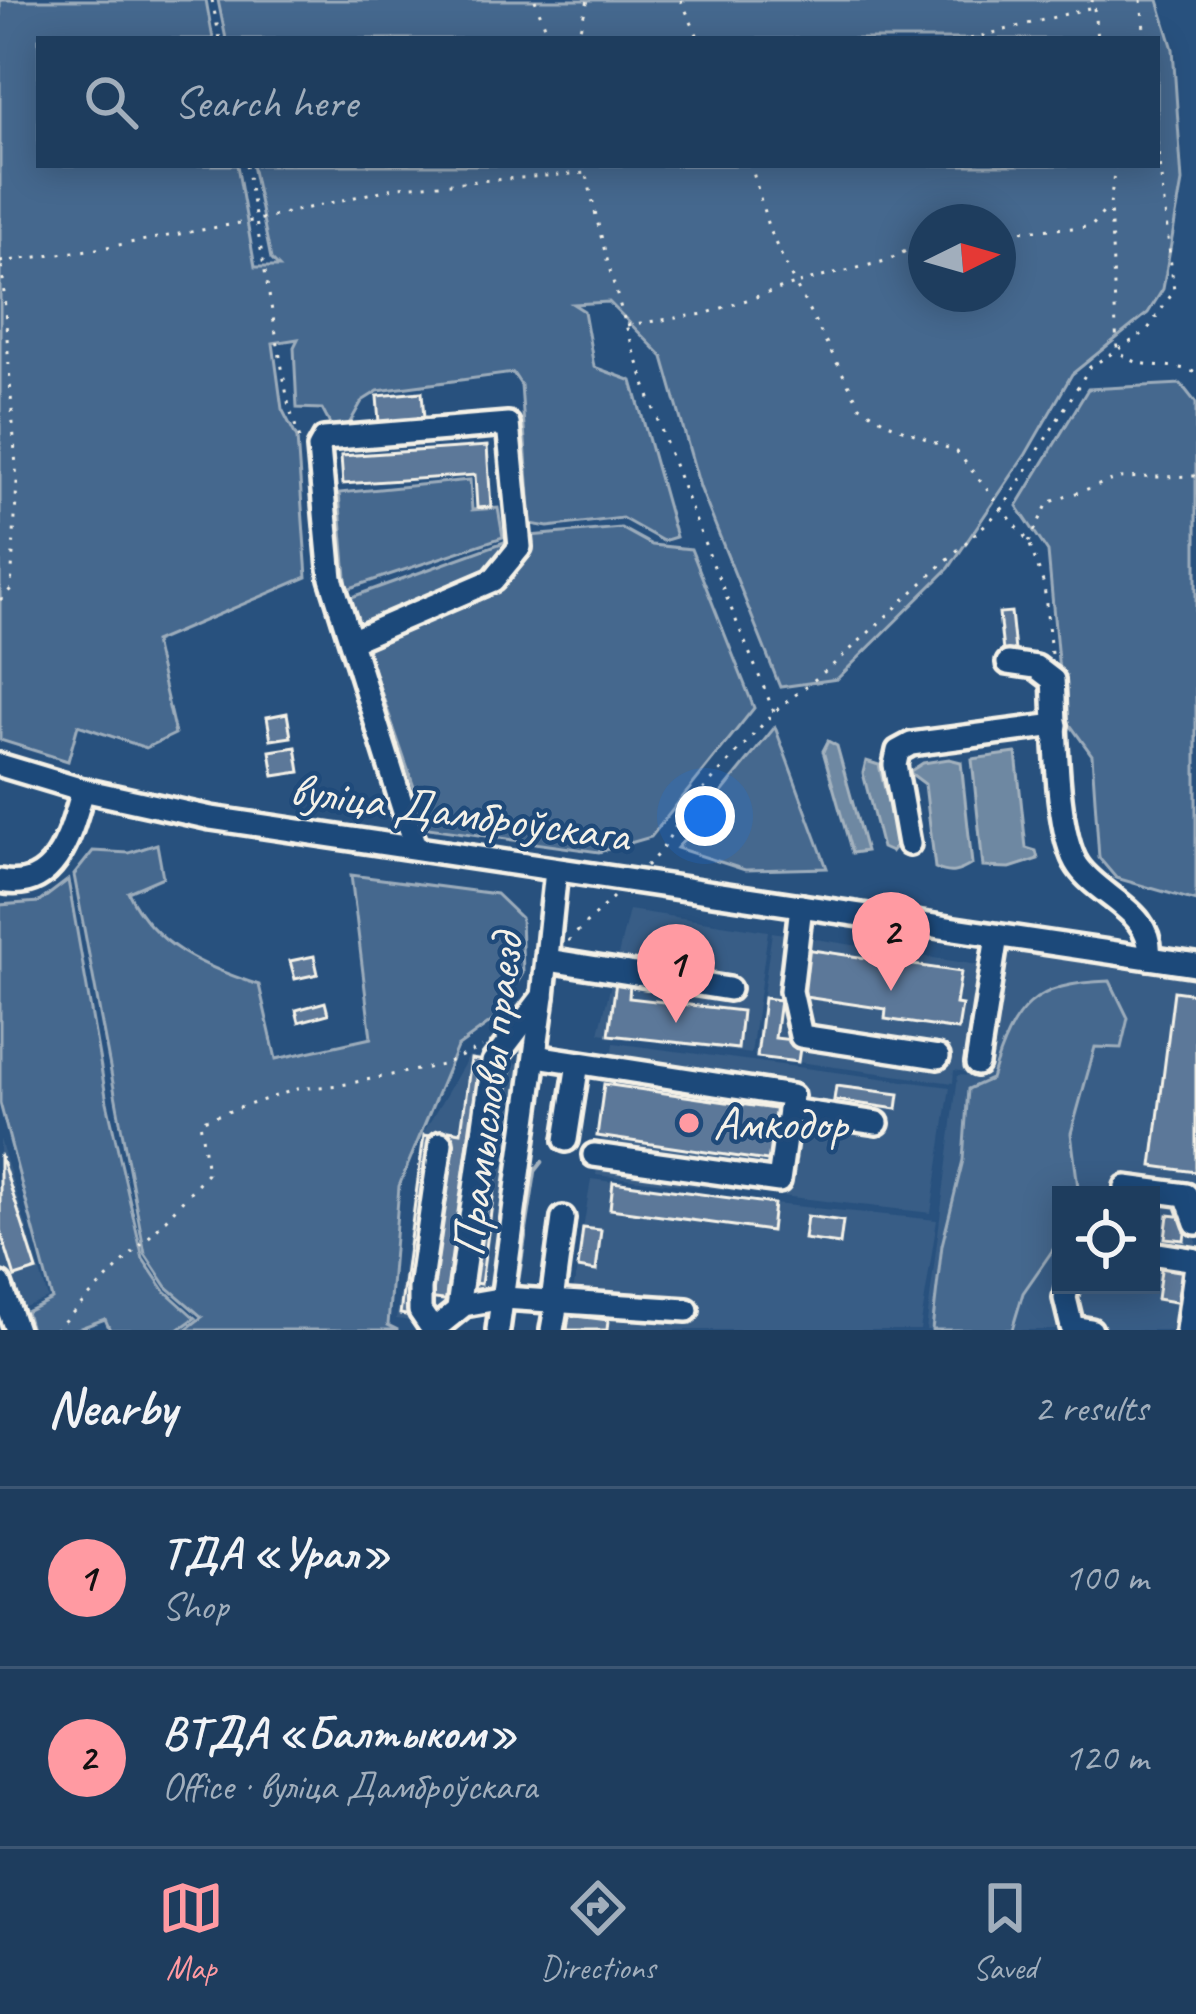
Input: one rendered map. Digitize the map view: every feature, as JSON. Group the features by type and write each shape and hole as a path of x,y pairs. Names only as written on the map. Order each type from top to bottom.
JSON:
{"street":[{"path":"352,641 493,580 520,547 508,424 324,439 320,448 331,578 415,847"},
{"path":"1008,663 1036,667 1053,680 1065,836 1075,862 1092,883 1139,920 1151,943 1149,958"},
{"path":"909,844 895,765 898,751 911,744 1056,725"},
{"name":"вуліца Дамброўскага","path":"0,765 83,790 212,818 1196,965"},
{"path":"0,881 23,882 49,869 65,844 83,790"},
{"name":"Прамысловы праезд","path":"498,1330 556,870"},
{"path":"801,905 791,991 801,1036 938,1057"},
{"path":"976,1064 997,936"},
{"path":"548,960 729,988"},
{"path":"458,1308 493,1063 543,996"},
{"path":"536,1056 792,1096 779,1181 594,1155"},
{"path":"566,1140 578,1063"},
{"path":"789,1110 878,1123"},
{"path":"441,1143 420,1289 420,1311 433,1330 458,1308 504,1298 687,1310"},
{"path":"1160,1192 1186,1196 1196,1223"},
{"path":"552,1330 563,1218"},
{"path":"1160,1255 1196,1263 1187,1330"},
{"path":"0,1284 16,1330"},
{"path":"1066,1294 1072,1327 1090,1330"},
{"path":"627,1330 630,1306"}],"path":[{"path":"212,0 219,36"},
{"path":"535,0 549,36"},
{"path":"581,36 588,0"},
{"path":"681,0 698,36"},
{"path":"1141,0 1145,36"},
{"path":"980,36 1093,3 1097,36"},
{"path":"247,168 289,407 302,437 303,459"},
{"path":"585,168 625,325 663,444 774,712"},
{"path":"752,168 770,230 860,406 957,452 1029,542 1044,586 1053,680"},
{"path":"1114,168 1110,205 1117,350 1139,365 1196,373"},
{"path":"662,851 686,809 774,712 838,660 1003,508 1090,367 1146,332 1174,291 1160,168"},
{"path":"0,600 11,589 17,482 1,262 257,220 398,187 586,173"},
{"path":"1016,231 1091,227 1110,205"},
{"path":"625,325 704,314 890,260 908,250"},
{"path":"1029,542 1048,503 1118,478 1196,476"},
{"path":"548,960 631,880"},
{"path":"56,1330 207,1173 200,1121 297,1089 442,1065 475,1048 508,1043"}],"shaded area":[{"path":"0,0 206,0 212,36 36,36 36,168 238,168 255,267 279,267 271,259 253,168 1160,168 1160,36 225,36 218,0 1158,0 1173,49 1182,182 1163,289 1148,313 1072,374 1026,454 949,568 837,679 780,687 700,487 663,357 609,302 573,304 584,311 594,367 632,381 676,537 663,541 622,518 548,527 531,524 521,385 513,373 378,391 362,401 348,426 331,426 322,409 297,408 294,347 298,339 273,343 282,409 297,438 307,577 154,642 175,734 146,748 78,725 68,761 0,740"},
{"path":"1181,384 1196,403 1196,901 1116,878 1099,858 1092,755 1063,715 1048,552 1017,506 1088,389"},
{"path":"470,480 472,510 498,508 503,537 347,589 339,493"},
{"path":"621,528 652,545 691,549 754,708 651,837 599,852 428,828 349,598 518,537"},
{"path":"775,727 827,868 745,870 677,848"},
{"path":"828,741 837,746 866,851 852,853 823,751"},
{"path":"1016,753 1026,848 1036,851 1038,859 1010,868 983,867 972,759"},
{"path":"866,761 879,765 898,843 891,852 882,848 863,773"},
{"path":"961,762 972,864 950,872 935,868 925,784 909,772 923,763"},
{"path":"157,844 163,877 128,892 166,940 219,970 259,985 276,1059 371,1038 351,875 496,894 521,918 523,973 494,1020 457,1047 399,1186 388,1325 398,1330 185,1330 202,1317 167,1287 145,1254 74,875 93,851 129,853"},
{"path":"68,880 107,1102 143,1259 164,1290 195,1318 178,1330 110,1330 105,1319 75,1330 31,1330 26,1312 52,1299 0,1103 0,905 39,902"},
{"path":"629,910 768,931 751,1054 599,1033"},
{"path":"772,932 996,968 979,1074 954,1070 953,1083 754,1056"},
{"path":"1004,949 1196,976 1196,1330 926,1330 958,1075 983,1077"},
{"path":"1110,981 1128,1018 1121,1048 1095,1047 1071,1133 1078,1186 1052,1186 1052,1251 1023,1293 1012,1330 932,1330 942,1245 963,1160 968,1089 991,1079 1008,1034 1030,1004 1044,994"},
{"path":"614,1043 950,1087 931,1213 596,1175"},
{"path":"469,1056 521,1064 490,1290 448,1304 426,1323 396,1319 422,1135"},
{"path":"0,1139 48,1298 0,1316"},
{"path":"591,1179 937,1220 920,1330 567,1330"}],"building":[{"path":"422,392 424,419 379,423 377,396"},
{"path":"487,446 491,507 477,508 475,475 343,484 341,456"},
{"path":"1011,612 1015,651 1003,652 999,613"},
{"path":"287,713 291,737 271,740 267,717"},
{"path":"296,747 300,772 274,776 270,751"},
{"path":"805,949 961,972 958,1030 885,1019 886,1009 798,996"},
{"path":"314,956 318,974 295,979 290,961"},
{"path":"616,981 630,982 629,998 742,1011 738,1049 609,1035"},
{"path":"1174,991 1196,994 1196,1172 1152,1166"},
{"path":"764,998 780,1000 775,1038 801,1041 798,1062 757,1057"},
{"path":"325,1002 328,1014 299,1022 296,1010"},
{"path":"471,1059 484,1061 452,1301 427,1298 449,1130 461,1132"},
{"path":"497,1064 511,1066 481,1284 467,1282"},
{"name":"Амкодор","path":"604,1084 781,1110 774,1162 597,1136"},
{"path":"836,1086 899,1094 897,1109 834,1100"},
{"path":"424,1135 437,1137 412,1316 400,1314"},
{"path":"0,1154 37,1270 15,1277 0,1230"},
{"path":"613,1182 774,1204 771,1231 610,1209"},
{"path":"1168,1215 1187,1217 1184,1240 1165,1238"},
{"path":"807,1216 843,1221 840,1244 804,1239"},
{"path":"583,1228 601,1230 596,1271 578,1268"},
{"path":"1162,1263 1186,1267 1181,1303 1157,1299"},
{"path":"569,1315 608,1320 607,1330 567,1330"}],"waterway":[{"path":"517,1287 535,1171 542,1162"}],"place":[{"name":"ВТДА «Балтыком»","path":"891,991"},
{"name":"ТДА «Урал»","path":"676,1023"},
{"name":"Амкодор","path":"689,1123"}]}
